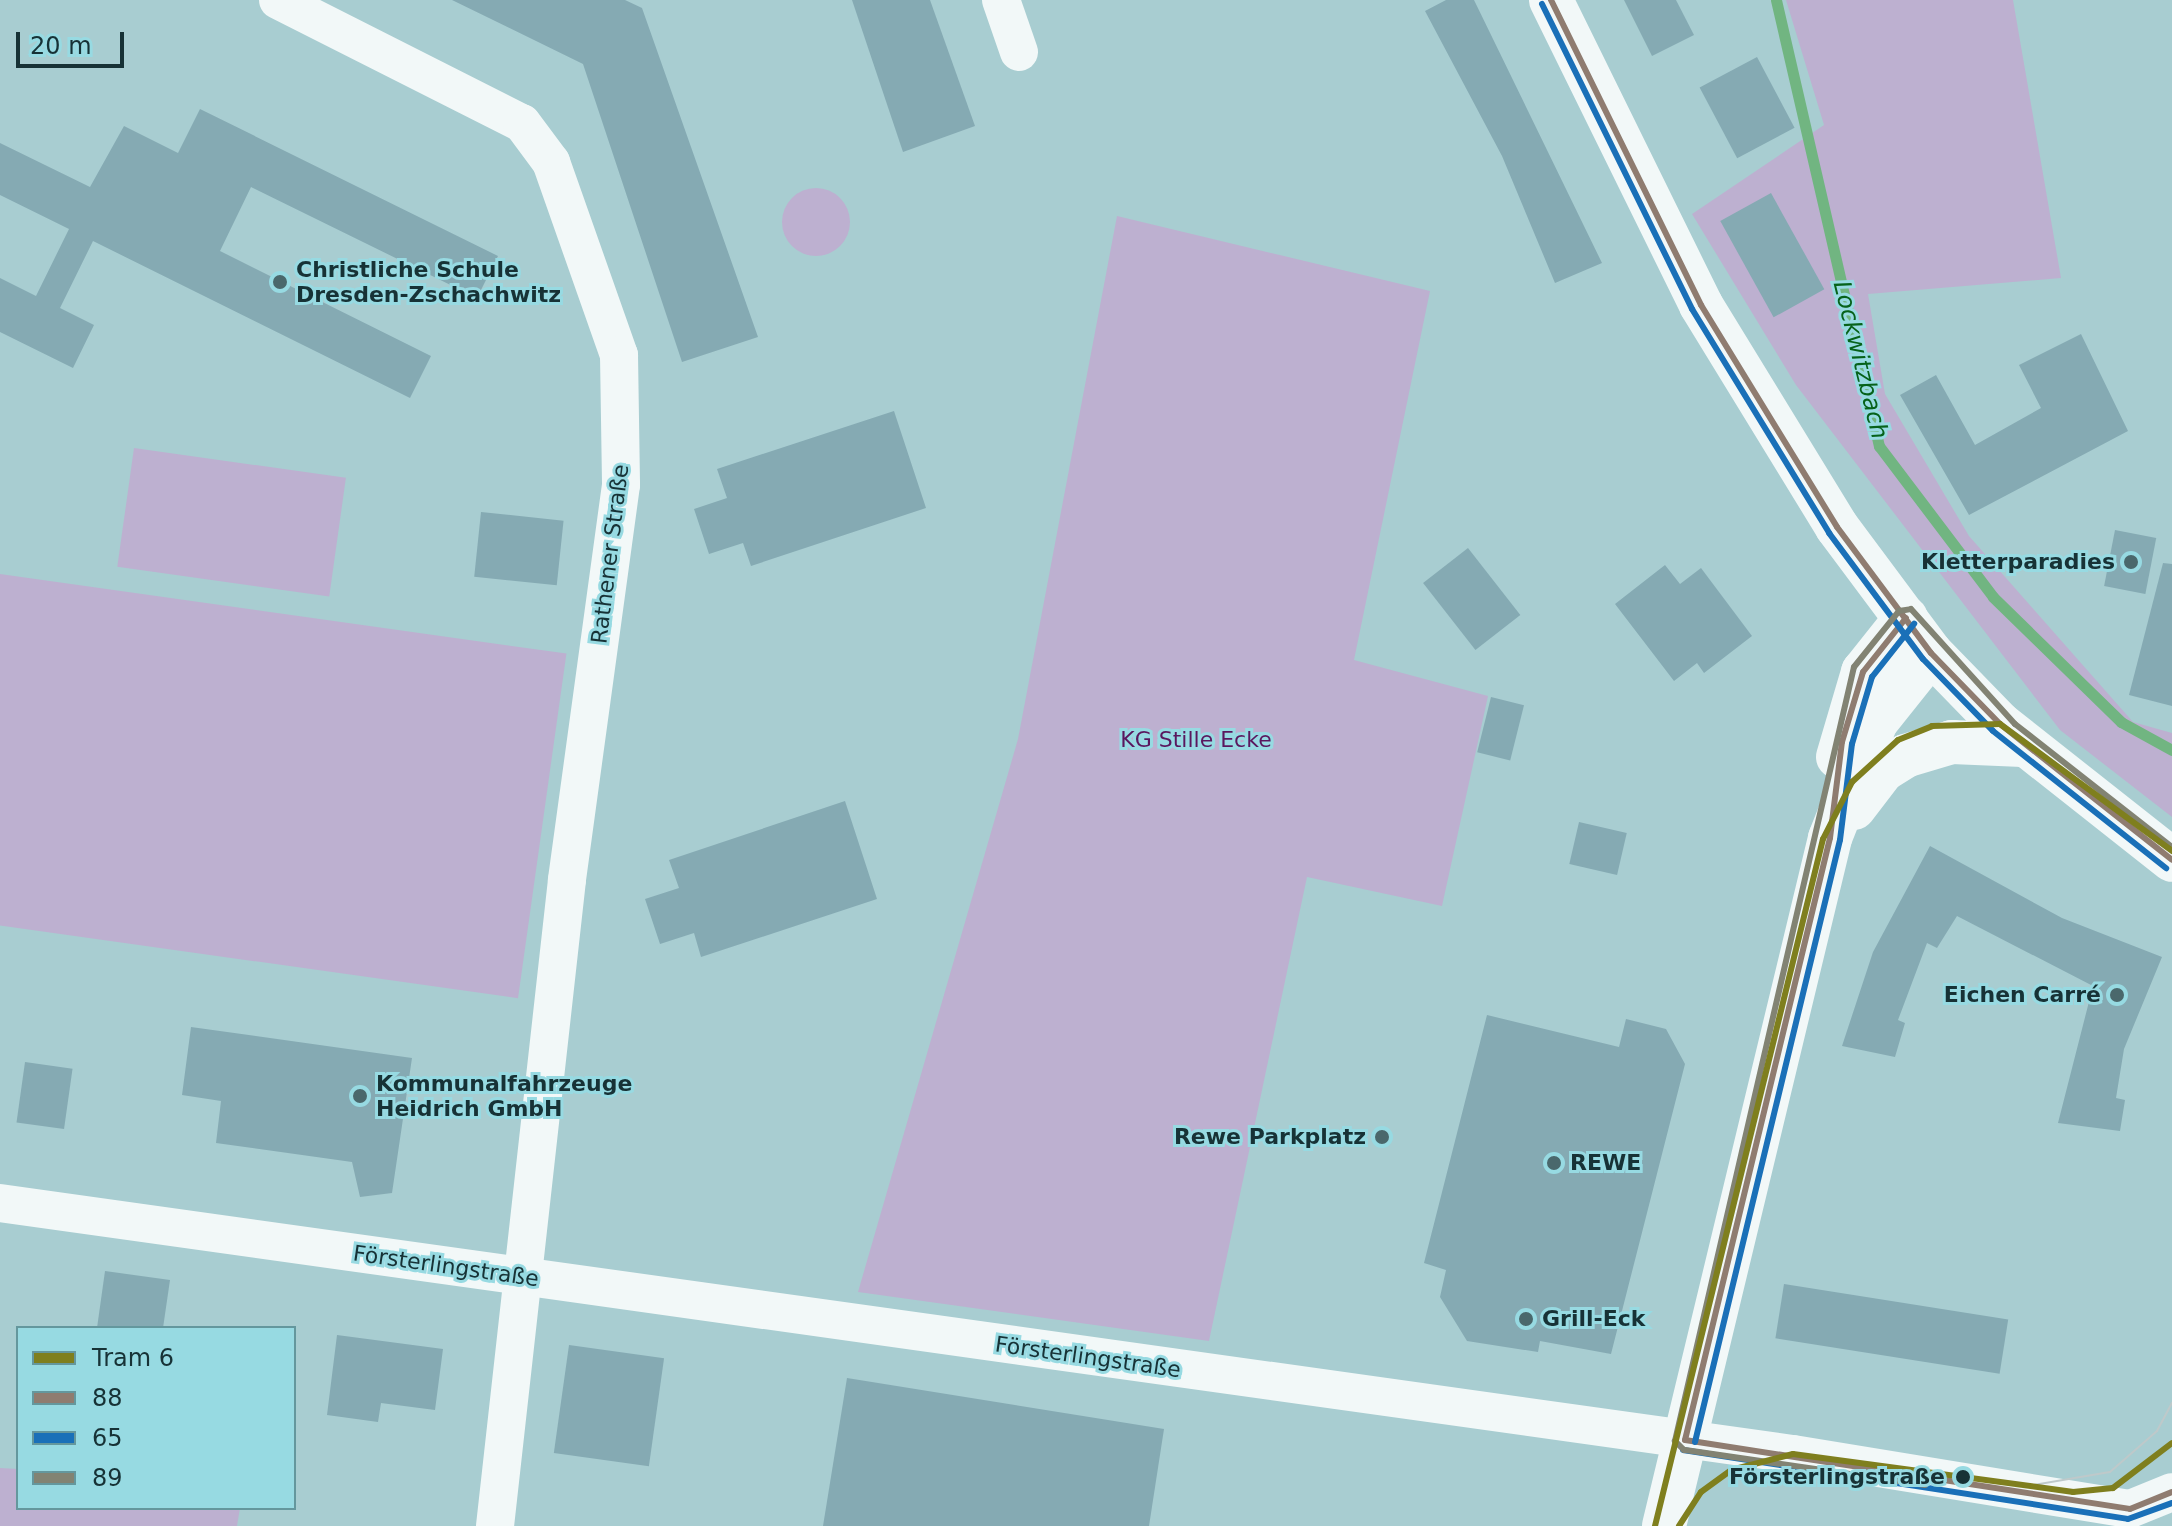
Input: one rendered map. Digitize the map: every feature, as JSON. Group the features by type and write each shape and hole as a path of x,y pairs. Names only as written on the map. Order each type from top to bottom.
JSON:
{"street":[{"name":"Rathener Straße","path":"278,0 522,123 551,162 619,355 625,415 621,485 521,1276 495,1526"},
{"path":"1001,0 1019,52"},
{"path":"1551,0 1748,391 1931,653 2023,745 2172,860"},
{"path":"1830,838 1834,778 1863,672 1906,618"},
{"path":"1664,1526 1830,838 1876,722 1931,653"},
{"path":"1830,838 1883,770 1905,756 1952,742 2023,745"},
{"name":"Försterlingstraße","path":"0,1203 1685,1440 2130,1509 2172,1492"}],"green space":[{"path":"1786,0 2013,0 2061,278 1868,294 1885,394 1969,536 2133,722 2172,733 2172,817 2060,730 1796,385 1692,214 1824,125"},
{"path":"809,188 823,188 835,193 845,203 850,222 845,241 835,251 823,256 809,256 797,251 787,241 782,229 782,215 787,203 797,193"},
{"name":"KG Stille Ecke","path":"1117,216 1430,291 1354,660 1488,696 1442,906 1307,877 1209,1341 858,1292 1018,739"},
{"path":"134,448 346,478 329,597 117,567"},
{"path":"0,574 566,654 518,998 0,925"},
{"path":"0,1468 16,1469 16,1510 240,1510 237,1526 0,1526"}],"building":[{"path":"452,0 625,0 642,8 758,337 682,362 583,64"},
{"path":"852,0 930,0 975,126 903,152"},
{"path":"1446,0 1474,0 1602,263 1555,283 1502,156 1425,11"},
{"path":"1624,0 1676,0 1694,35 1652,56"},
{"path":"1757,57 1795,128 1737,158 1700,88"},
{"path":"200,109 498,256 477,298 251,187 220,251 431,356 410,398 93,241 60,308 94,325 73,368 0,332 0,278 36,296 69,229 0,195 0,143 90,187 124,126 178,153"},
{"path":"1771,193 1824,289 1774,317 1720,221"},
{"path":"2081,334 2128,431 1969,515 1900,395 1936,375 1975,445 2041,408 2019,365"},
{"path":"894,411 926,508 751,566 743,543 709,554 694,509 727,498 717,469"},
{"path":"481,512 564,521 557,585 474,577"},
{"name":"Kletterparadies","path":"2115,530 2156,538 2145,594 2104,586"},
{"path":"1468,548 1520,615 1475,650 1423,583"},
{"path":"2163,563 2172,564 2172,706 2129,695"},
{"path":"1665,565 1680,584 1701,568 1752,636 1704,673 1697,663 1674,681 1615,604"},
{"path":"1491,697 1524,705 1510,761 1477,752"},
{"path":"845,801 877,899 701,957 694,933 660,944 645,899 679,888 669,860"},
{"path":"1579,822 1627,833 1617,875 1569,864"},
{"name":"Eichen Carré","path":"1930,846 2062,918 2162,957 2124,1049 2116,1098 2125,1100 2120,1131 2058,1123 2093,986 1957,916 1937,948 1927,943 1898,1020 1905,1023 1895,1057 1842,1046 1873,952"},
{"name":"REWE","path":"1487,1015 1619,1047 1626,1019 1666,1029 1685,1064 1611,1354 1540,1341 1538,1352 1467,1341 1440,1297 1446,1270 1424,1263"},
{"path":"191,1027 412,1058 392,1193 360,1197 352,1162 216,1143 221,1101 182,1095"},
{"path":"25,1062 73,1069 64,1129 17,1122"},
{"path":"105,1271 170,1280 163,1326 97,1326"},
{"path":"1784,1284 2008,1320 2000,1374 1775,1338"},
{"path":"337,1335 443,1349 435,1410 381,1403 378,1422 327,1415"},
{"path":"569,1345 664,1358 649,1466 554,1453"},
{"path":"847,1378 1164,1429 1149,1526 823,1526"}],"waterway":[{"name":"Lockwitzbach","path":"1776,0 1879,446 1993,597 2121,722 2172,750"}],"tram line":[{"name":"6","path":"1655,1526 1823,839 1852,782 1898,740 1932,726 2000,724 2172,851"},
{"path":"2027,1486 2110,1472 2157,1431 2172,1403"},
{"name":"6","path":"1679,1526 1701,1492 1731,1470 1793,1454 2073,1492 2113,1488 2172,1443"}],"transit line":[{"name":"88","path":"1551,0 1701,305 1837,527 1931,653 2000,724 2172,860"},
{"name":"65","path":"1542,4 1692,309 1829,533 1923,659 1993,731 2166,868"},
{"name":"89","path":"1925,1485 1684,1450 1675,1441 1854,667 1899,611 1911,609 2015,724 2172,847"},
{"name":"88","path":"1685,1440 1830,838 1842,742 1863,672 1906,618"},
{"name":"65","path":"1695,1442 1840,840 1852,744 1872,677 1914,624"},
{"name":"88","path":"1685,1440 2130,1509 2172,1492"},
{"name":"65","path":"1683,1450 2128,1519 2172,1503"}],"place":[{"name":"Christliche Schule Dresden-Zschachwitz","path":"280,282"},
{"name":"Kletterparadies","path":"2131,562"},
{"name":"Eichen Carré","path":"2117,995"},
{"name":"Kommunalfahrzeuge Heidrich GmbH","path":"360,1096"},
{"name":"Rewe Parkplatz","path":"1382,1137"},
{"name":"REWE","path":"1554,1163"},
{"name":"Grill-Eck","path":"1526,1319"},
{"name":"Försterlingstraße","path":"1963,1477"}]}
